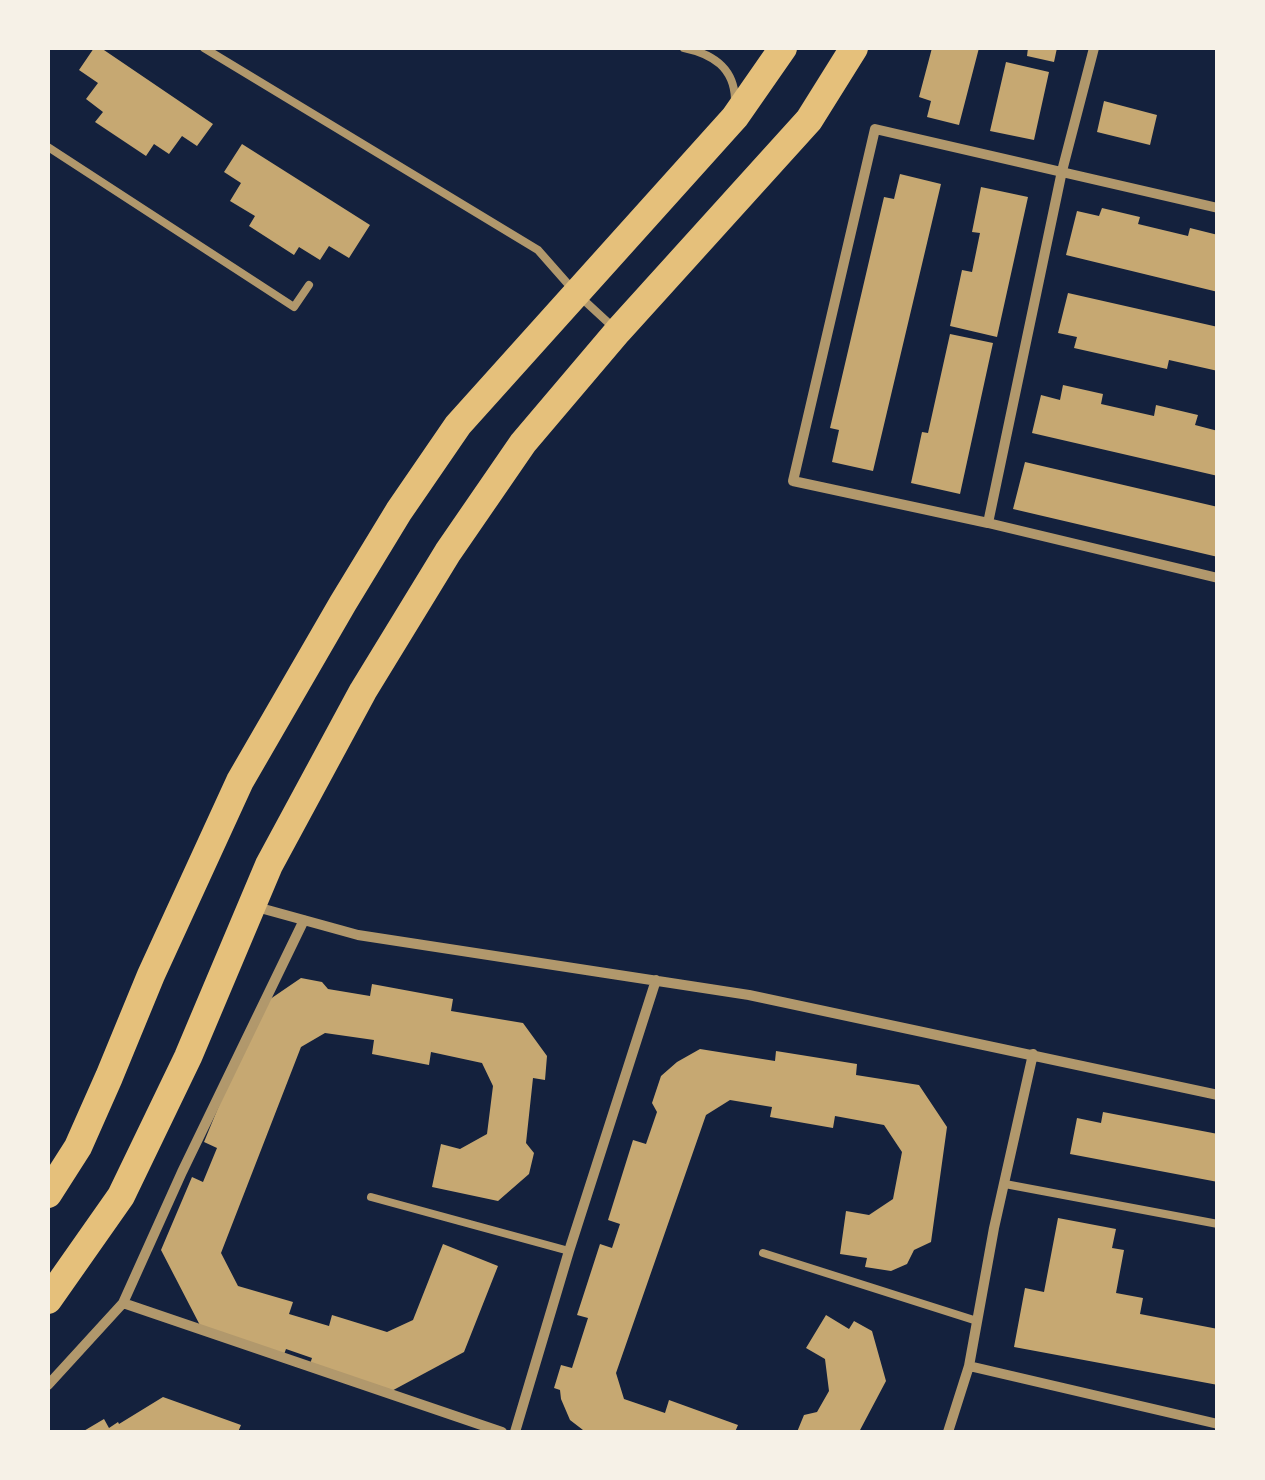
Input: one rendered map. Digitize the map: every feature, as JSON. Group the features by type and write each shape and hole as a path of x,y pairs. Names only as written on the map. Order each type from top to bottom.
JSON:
{"highway":[{"path":"48,1194 78,1147 240,781 399,511 458,425 735,117 783,48"},
{"path":"48,1300 121,1196 188,1057 269,866 363,691 448,552 523,442 809,120 854,48"}],"street":[{"path":"988,523 1062,172 1094,48"},
{"path":"1218,208 874,129 793,481 1218,578"},
{"path":"252,906 358,935 748,995 1218,1095"},
{"path":"48,1384 122,1303 304,920"},
{"path":"515,1432 656,980"},
{"path":"948,1432 969,1366 1034,1054"},
{"path":"122,1303 502,1432"},
{"path":"969,1366 1218,1424"}],"lane":[{"path":"204,48 538,250 575,292 618,331"},
{"path":"684,48 707,52 726,68 735,91 735,117"},
{"path":"48,147 294,307 309,284"},
{"path":"1004,1184 1218,1224"},
{"path":"372,1198 569,1250"},
{"path":"763,1254 977,1320"}],"building":[{"path":"94,48 101,48 213,124 197,146 182,136 169,154 154,144 146,156 95,122 103,112 86,99 98,83 79,70"},
{"path":"932,48 979,48 959,125 927,117 931,101 919,97"},
{"path":"1028,48 1057,48 1054,62 1027,56"},
{"path":"1006,62 1049,72 1034,140 990,131"},
{"path":"1104,101 1157,115 1150,145 1097,132"},
{"path":"242,144 370,225 349,258 329,246 320,260 299,247 294,255 249,226 255,216 230,201 241,183 224,172"},
{"path":"900,174 941,184 873,471 832,462 839,430 830,428 884,197 894,199"},
{"path":"981,187 1028,197 997,337 950,326 962,270 972,272 980,233 972,232"},
{"path":"1102,208 1140,217 1138,224 1188,236 1190,228 1218,235 1218,292 1066,255 1077,211 1099,216"},
{"path":"1068,293 1218,327 1218,371 1169,360 1167,369 1074,348 1077,337 1058,333"},
{"path":"950,334 993,343 960,494 911,483 922,432 928,433"},
{"path":"1063,385 1103,394 1101,404 1154,416 1156,405 1198,415 1195,425 1218,431 1218,476 1032,433 1041,395 1060,400"},
{"path":"1025,462 1218,507 1218,557 1013,509"},
{"path":"301,978 322,982 328,989 370,996 372,984 453,999 451,1011 523,1023 547,1056 545,1080 533,1078 526,1143 534,1153 529,1174 498,1201 432,1187 441,1144 460,1149 487,1134 493,1086 482,1063 431,1052 429,1065 372,1054 374,1040 325,1033 301,1047 221,1253 238,1286 293,1302 289,1314 329,1326 332,1315 387,1332 413,1320 443,1244 498,1266 464,1352 386,1394 309,1367 312,1358 286,1349 282,1360 204,1333 161,1250 192,1177 203,1182 217,1148 204,1142 260,1006"},
{"path":"700,1049 775,1061 776,1051 857,1064 856,1075 919,1085 947,1127 931,1242 914,1250 907,1264 891,1271 865,1267 867,1258 840,1254 846,1211 869,1215 893,1199 902,1152 884,1125 835,1116 833,1128 770,1117 772,1107 730,1100 706,1115 616,1373 624,1399 665,1413 669,1400 738,1425 735,1432 582,1432 570,1420 560,1390 554,1388 561,1365 572,1368 588,1318 577,1315 600,1244 612,1248 620,1224 608,1220 633,1140 646,1144 657,1112 652,1103 661,1076"},
{"path":"1103,1112 1218,1134 1218,1182 1070,1154 1077,1118 1101,1123"},
{"path":"1058,1218 1116,1229 1112,1248 1124,1250 1116,1293 1143,1298 1140,1314 1218,1329 1218,1385 1014,1347 1025,1288 1044,1292"},
{"path":"826,1315 849,1329 854,1321 872,1331 886,1381 859,1432 797,1432 804,1415 817,1412 829,1391 825,1359 806,1348"},
{"path":"163,1397 241,1425 238,1432 82,1432 104,1419 109,1428 119,1424"}]}
